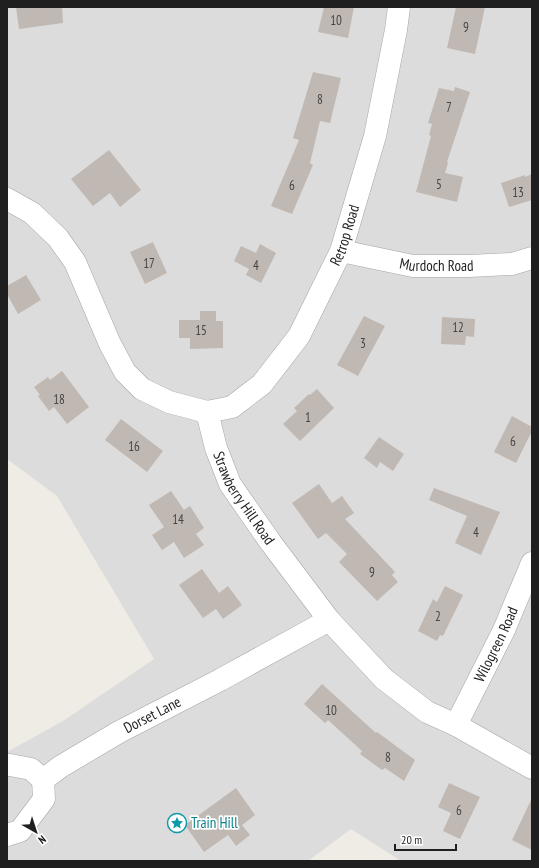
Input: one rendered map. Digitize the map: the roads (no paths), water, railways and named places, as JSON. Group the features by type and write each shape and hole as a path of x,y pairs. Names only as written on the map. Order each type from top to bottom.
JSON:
{"street":[{"name":"Retrop Road","path":"207,412 232,406 262,384 299,336 341,251 375,136 396,30 399,7"},
{"path":"7,199 32,213 58,238 75,262 110,344 125,372 142,389 169,402 207,412"},
{"name":"Murdoch Road","path":"341,251 413,266 512,264 532,258"},
{"name":"Strawberry Hill Road","path":"207,412 216,448 230,484 271,543 329,620 384,679 427,712 456,725 532,768"},
{"name":"Wilogreen Road","path":"456,725 504,630 532,563"},
{"name":"Dorset Lane","path":"43,780 60,767 119,732 220,680 329,620"},
{"path":"7,765 10,764 31,769 43,780 44,799 20,831 7,835"}],"place":[{"name":"Train Hill","path":"177,823"}]}
